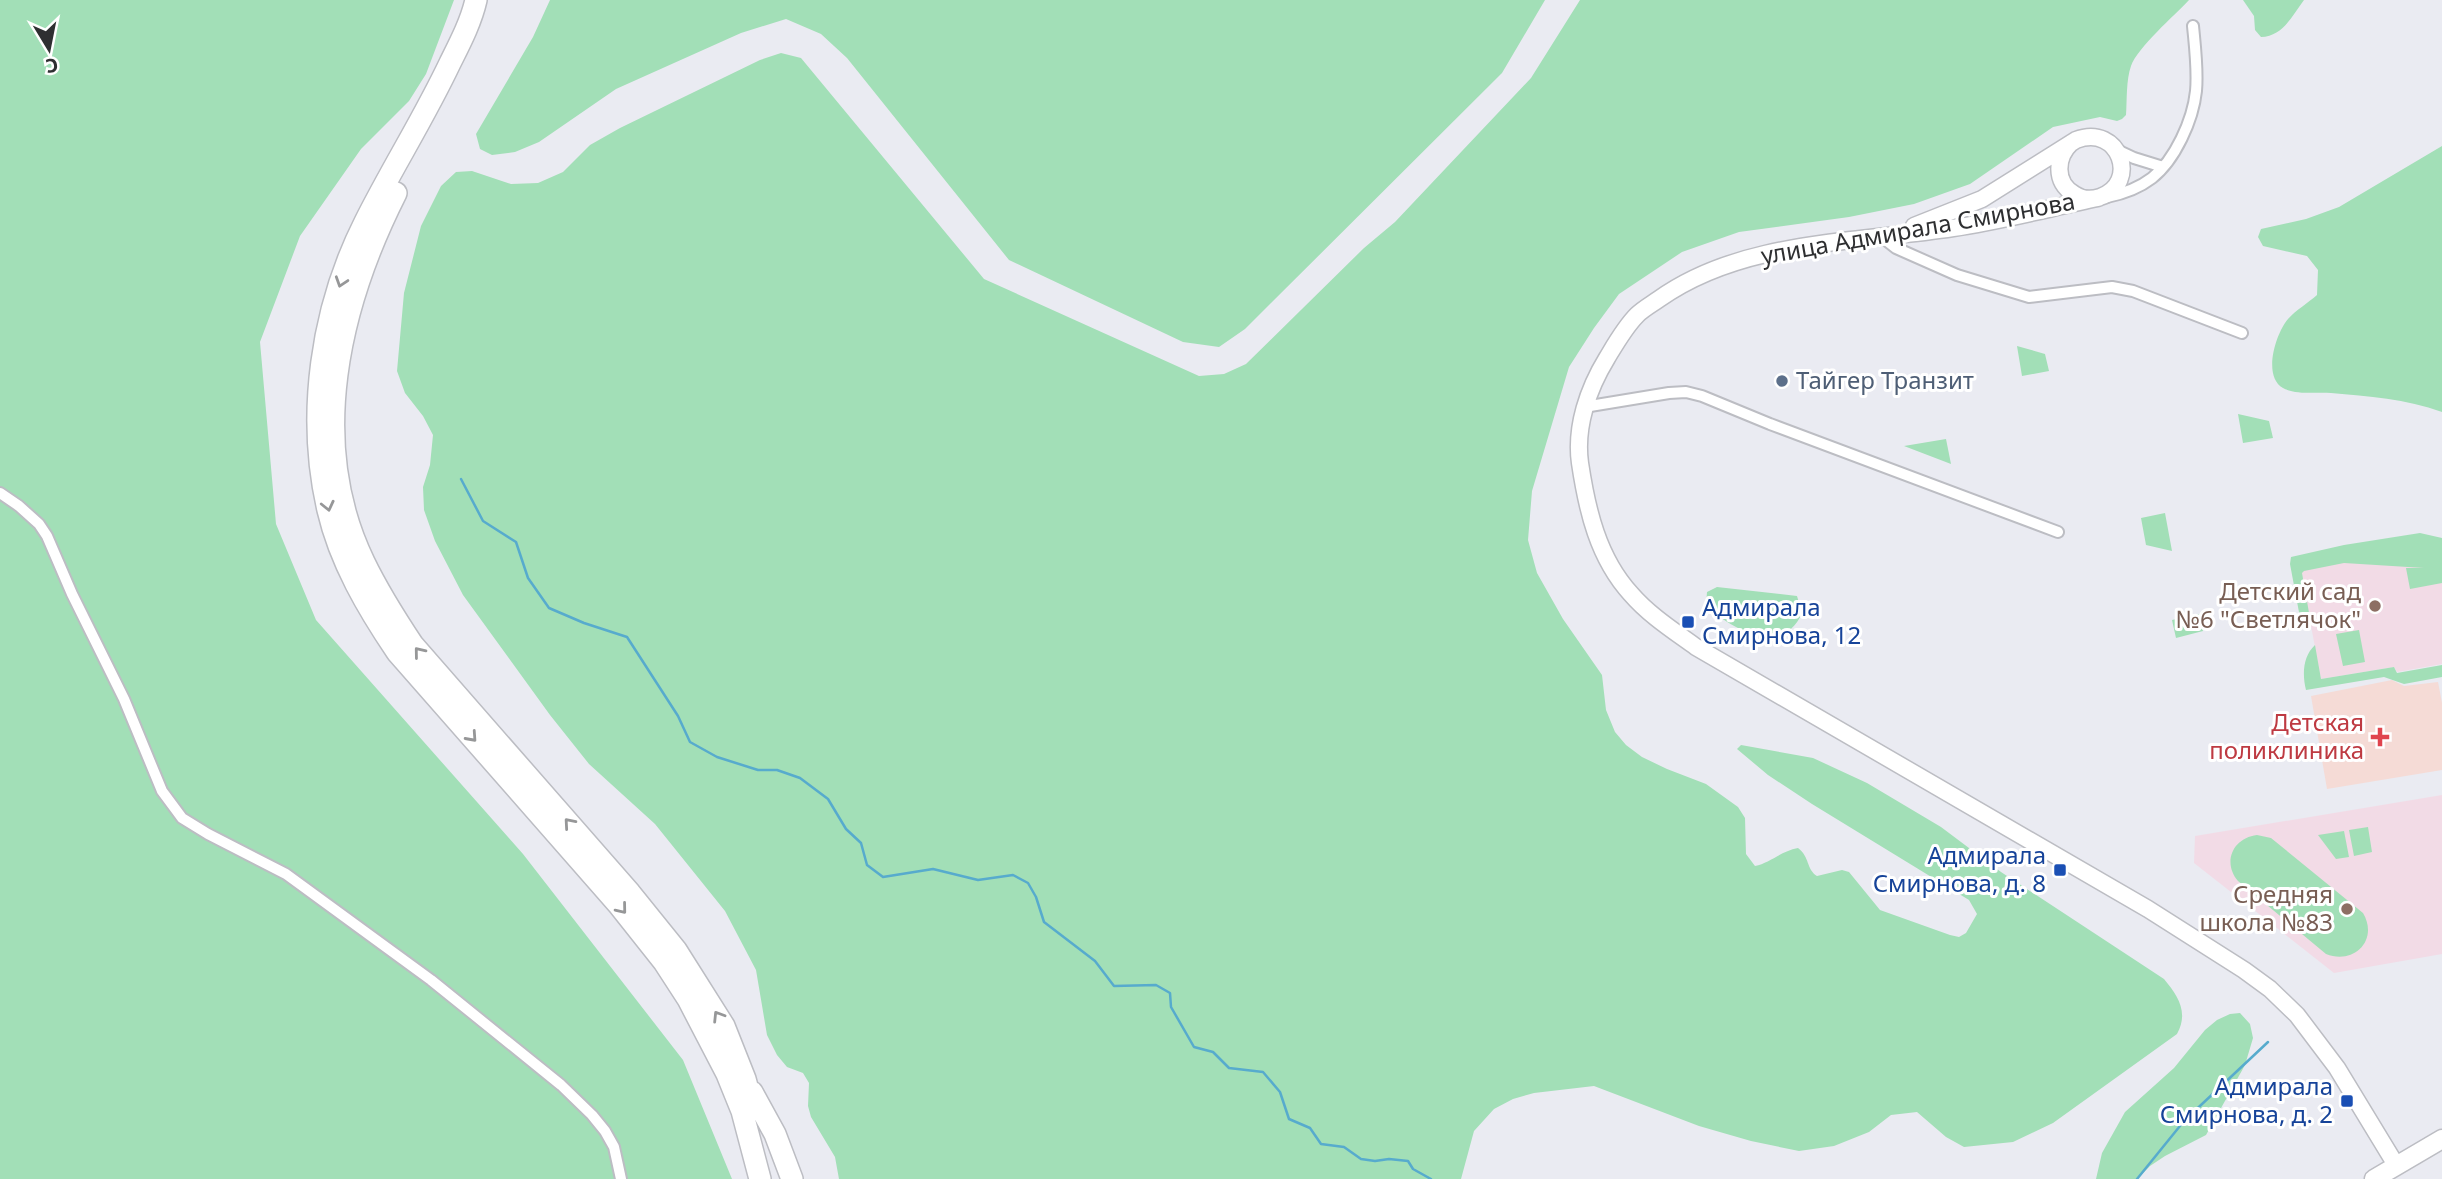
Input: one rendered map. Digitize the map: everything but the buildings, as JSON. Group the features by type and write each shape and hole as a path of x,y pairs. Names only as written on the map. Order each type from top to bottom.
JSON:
{"highway":[{"path":"476,0 469,23 437,90 364,223 335,300 322,362 319,409 321,474 328,512 347,565 371,613 397,652 618,904 688,999 727,1074 742,1111 760,1179"},
{"path":"491,0 481,30 378,229 351,305 339,353 334,411 334,447 344,507 363,561 387,606 413,645 630,893 676,950 724,1026 745,1079 774,1179"},
{"path":"745,1079 775,1134 792,1179"}],"main road":[{"path":"2374,1179 2442,1139"}],"street":[{"name":"улица Адмирала Смирнова","path":"2193,26 2197,75 2194,103 2177,145 2163,167 2152,178 2131,190 1954,228 1762,254 1722,265 1682,283 1637,315 1597,373 1584,407 1579,454 1585,497 1604,554 1630,594 1660,621 1696,647 2148,909 2270,989 2297,1016 2337,1068 2396,1165"},
{"path":"1882,237 1982,200 2084,137 2107,141 2115,149 2134,158 2163,167"},
{"path":"2071,143 2060,161 2062,181 2075,195 2085,198 2098,198 2112,190 2120,176 2121,162 2115,149"},
{"path":"1882,237 1896,248 1957,275 2029,297 2112,287 2133,291 2242,333"},
{"path":"1584,407 1686,392 2058,532"},
{"path":"0,493 39,524 47,536 72,594 124,699 162,791 182,818 286,874 431,980 561,1085 605,1131 614,1147 621,1179"}],"shaded area":[{"name":"Детский сад №6 \"Светлячок\"","path":"2442,548 2442,664 2397,672 2394,667 2321,679 2298,557"},
{"name":"Детская поликлиника","path":"2392,680 2404,686 2438,682 2442,703 2442,770 2327,789 2311,696"},
{"name":"Средняя школа №83","path":"2442,795 2442,954 2334,973 2194,863 2195,836"}],"green space":[{"path":"0,0 454,0 426,74 409,101 361,149 300,236 260,342 276,524 316,620 523,854 683,1060 732,1179 0,1179"},
{"path":"550,0 1545,0 1502,73 1245,329 1219,347 1183,342 1009,260 847,58 821,34 786,19 741,33 616,89 539,142 515,152 492,155 480,149 476,134 533,37"},
{"path":"1580,0 2189,0 2135,58 2128,77 2126,115 2122,119 2117,121 2100,117 2053,127 1970,184 1914,204 1849,217 1739,232 1682,252 1619,294 1569,367 1532,491 1528,540 1537,573 1563,619 1602,675 1606,710 1615,732 1642,757 1706,784 1738,807 1745,818 1746,854 1755,866 1798,848 1817,876 1842,870 1849,872 1880,910 1959,937 1966,933 1977,914 1969,900 1768,775 1737,749 1741,745 1813,758 1867,783 1941,827 2001,872 2164,979 2174,992 2182,1011 2177,1034 2053,1123 2013,1142 1964,1147 1946,1137 1917,1112 1891,1115 1869,1132 1834,1146 1799,1151 1699,1126 1594,1086 1534,1093 1513,1099 1494,1109 1474,1131 1461,1179 839,1179 835,1157 811,1117 808,1106 809,1083 803,1073 787,1067 777,1055 767,1035 756,970 725,911 655,824 589,764 550,715 463,595 435,541 424,510 423,487 430,465 433,435 423,416 405,393 397,371 404,293 421,226 441,186 456,172 472,171 511,184 538,183 563,172 590,145 620,128 760,60 781,53 801,58 984,279 1199,376 1224,374 1246,364 1364,248 1395,222 1531,78"},
{"path":"2243,0 2304,0 2281,29 2261,37 2255,30 2254,16"},
{"path":"2442,146 2442,412 2387,399 2300,392 2283,388 2273,374 2273,354 2283,325 2317,295 2318,270 2307,256 2263,246 2258,237 2261,229 2306,219 2339,207"},
{"path":"2017,346 2045,354 2049,371 2022,376"},
{"path":"2238,414 2269,421 2273,438 2243,443"},
{"path":"1946,439 1951,464 1904,446"},
{"path":"2165,513 2172,551 2146,545 2141,518"},
{"path":"2420,533 2442,538 2442,583 2410,589 2406,568 2424,568 2344,563 2304,571 2302,573 2311,624 2301,623 2291,557 2344,545"},
{"path":"1717,587 1797,596 1802,613 1793,627 1782,634 1770,637 1756,635 1728,623 1706,605 1707,592"},
{"path":"2199,614 2203,631 2176,638 2172,620"},
{"path":"2359,630 2365,662 2343,666 2336,634"},
{"path":"2315,645 2321,679 2394,667 2397,673 2442,665 2442,677 2404,684 2384,677 2306,690 2304,666"},
{"path":"2368,827 2372,852 2354,856 2349,830"},
{"path":"2344,831 2349,857 2336,859 2318,835"},
{"path":"2257,835 2271,838 2363,913 2368,932 2361,948 2346,956 2326,954 2238,881 2231,866 2232,852 2242,841"},
{"path":"2240,1013 2250,1024 2253,1038 2245,1065 2206,1135 2165,1156 2137,1179 2096,1179 2102,1153 2125,1112 2174,1068 2205,1030 2217,1020"}],"waterway":[{"path":"461,479 483,521 516,542 528,578 549,608 627,637 678,716 690,742 717,757 758,770 777,770 800,778 828,799 846,829 861,843 867,865 883,877 933,869 978,880 1013,875 1028,883 1044,922 1095,961 1114,986 1156,985 1170,993 1171,1007 1194,1047 1213,1052 1229,1068 1263,1072 1280,1092 1289,1119 1310,1128 1321,1144 1344,1147 1361,1159 1408,1161 1413,1169 1431,1179"},
{"path":"2137,1179 2184,1121 2268,1042"}],"place":[{"name":"Тайгер Транзит","path":"1782,381"},
{"name":"Детский сад №6 \"Светлячок\"","path":"2375,606"},
{"name":"Адмирала Смирнова, 12","path":"1688,622"},
{"name":"Детская поликлиника","path":"2380,737"},
{"name":"Адмирала Смирнова, д. 8","path":"2060,870"},
{"name":"Средняя школа №83","path":"2347,909"},
{"name":"Адмирала Смирнова, д. 2","path":"2347,1101"}]}
